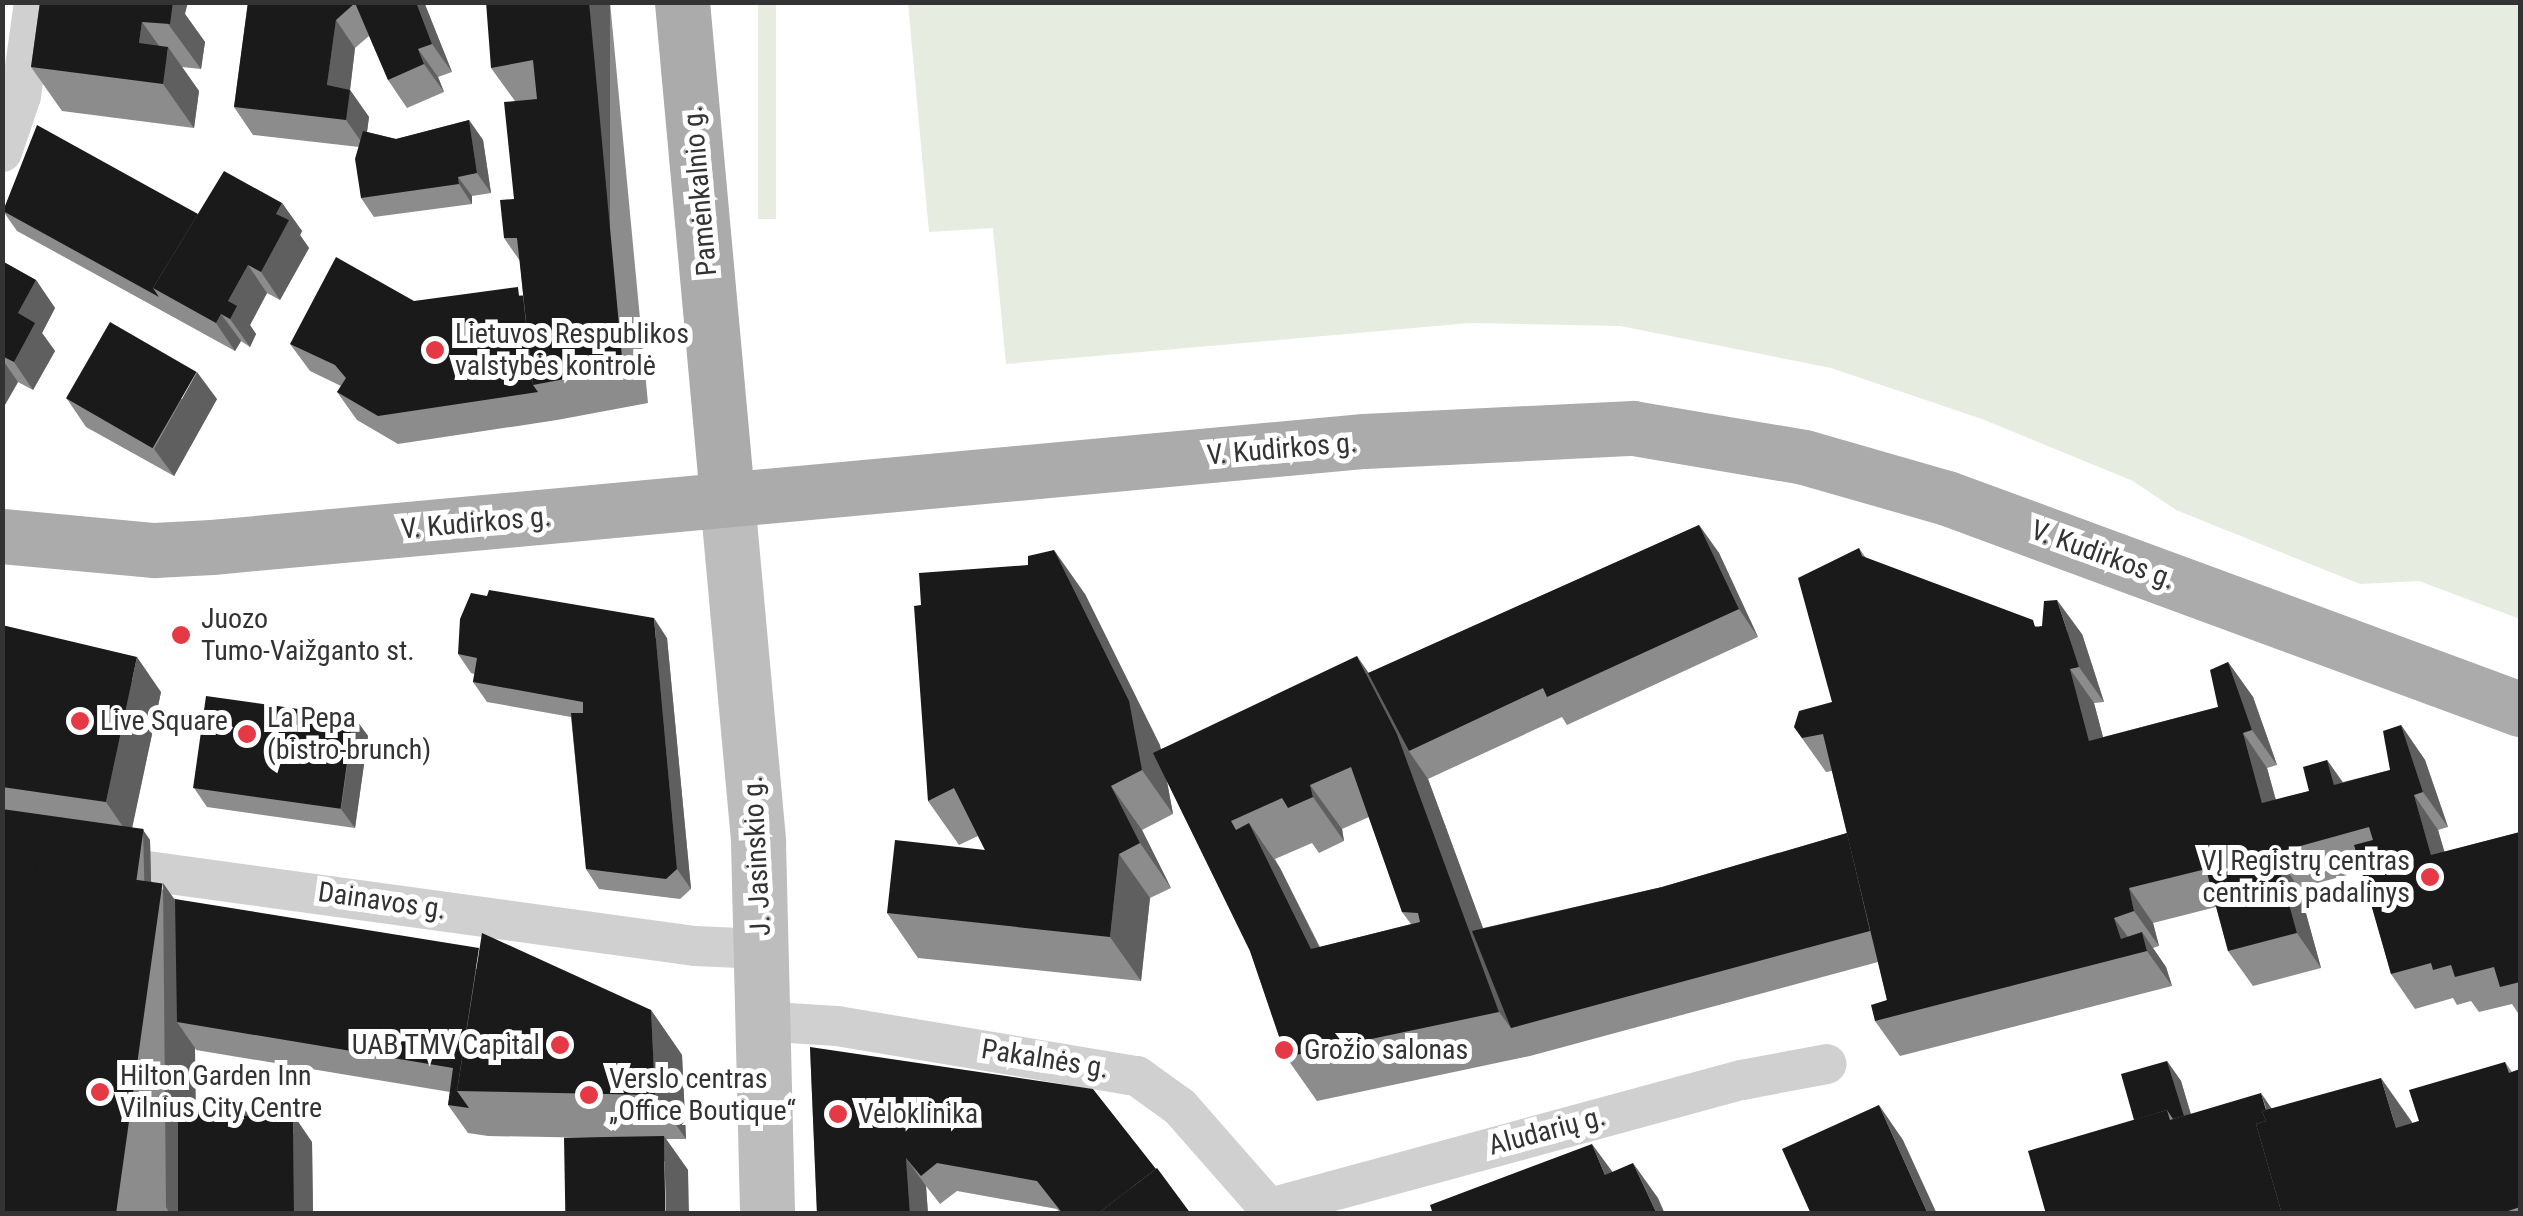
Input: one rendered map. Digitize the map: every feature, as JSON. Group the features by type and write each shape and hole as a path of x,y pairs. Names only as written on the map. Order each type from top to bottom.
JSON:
{"main road":[{"name":"Pamėnkalnio g.","path":"682,2 727,499"},
{"name":"V. Kudirkos g.","path":"2,536 154,550 1549,428 1684,434 1804,457 1947,498 2520,709"},
{"name":"J. Jasinskio g.","path":"727,499 762,949 759,1021 767,1214"}],"street":[{"path":"2,152 21,96 34,2"},
{"name":"Dainavos g.","path":"2,851 695,946 762,949"},
{"name":"Pakalnės g.","path":"759,1021 856,1029 1136,1076 1180,1106 1272,1211"},
{"name":"Aludarių g.","path":"1272,1211 1742,1080 1827,1064"}],"shaded area":[{"path":"758,3 776,3 776,219 758,219"},
{"path":"908,3 2520,3 2520,619 2419,581 2360,584 2176,510 2133,481 1982,419 1831,368 1620,326 1470,323 1006,364 993,228 929,232"}],"building":[{"path":"40,2 173,2 170,24 142,22 139,43 168,47 163,84 31,67"},
{"path":"248,2 416,2 432,44 418,49 424,64 388,80 355,3 336,20 327,85 350,90 346,120 234,107"},
{"path":"486,2 589,2 623,368 533,385 517,238 504,238 500,200 514,199 504,102 537,99 533,60 491,68"},
{"path":"469,120 477,173 458,177 459,184 361,198 355,159 363,131 396,139"},
{"path":"37,125 198,214 153,288 159,297 3,211"},
{"path":"224,171 282,203 276,214 289,220 261,272 248,265 228,301 237,306 230,319 221,314 216,323 153,288"},
{"name":"Lietuvos Respublikos valstybės kontrolė","path":"336,257 414,301 518,287 519,296 523,296 533,385 538,392 378,416 337,392 346,378 335,365 290,344"},
{"path":"2,261 36,280 18,313 35,323 14,362 2,356"},
{"path":"110,322 197,372 153,448 66,398"},
{"path":"1699,525 1739,609 1547,697 1543,688 1409,751 1368,673"},
{"path":"1859,548 1862,556 2033,620 2035,627 2042,626 2044,601 2057,600 2079,667 2070,669 2089,741 2218,707 2210,670 2228,662 2252,730 2243,733 2262,803 2309,791 2303,767 2327,760 2334,785 2390,770 2383,731 2401,725 2423,792 2414,795 2431,855 2520,832 2520,982 2500,987 2494,967 2455,977 2451,965 2433,970 2431,963 2391,974 2354,845 2373,840 2369,827 2275,853 2297,933 2228,951 2206,869 2129,888 2134,911 2114,918 2121,939 2142,932 2147,951 1875,1021 1871,1005 1887,1000 1823,734 1802,738 1794,727 1799,711 1832,702 1798,578"},
{"path":"1054,550 1129,701 1142,770 1111,786 1140,843 1119,854 1110,937 887,913 895,840 985,850 954,788 928,801 914,606 921,605 919,573 1028,565 1028,556"},
{"path":"489,590 654,618 677,869 666,879 586,869 571,713 583,713 583,702 473,682 477,658 458,654 460,619 471,593 487,596"},
{"name":"Live Square","path":"2,625 137,657 106,802 2,787"},
{"path":"1357,656 1397,734 1499,1012 1286,1057 1250,951 1153,753","holes":["1351,767 1402,912 1418,913 1420,922 1311,949 1249,823 1236,830 1231,821 1282,798 1288,808 1313,797 1310,785"]},
{"path":"206,696 354,717 341,809 193,788"},
{"path":"2,809 144,829 136,880 2,862"},
{"path":"1847,833 1870,931 1511,1028 1472,931 1662,887"},
{"name":"Hilton Garden Inn Vilnius City Centre","path":"2,861 162,884 116,1214 2,1214"},
{"path":"175,899 479,948 457,1091 469,1108 448,1105 453,1068 177,1022"},
{"path":"482,933 651,1010 655,1095 457,1091"},
{"path":"810,1047 1093,1089 1156,1169 1097,1214 1063,1214 1037,1181 937,1163 921,1176 906,1158 910,1214 817,1214"},
{"path":"2167,1061 2184,1116 2173,1119 2167,1110 2134,1120 2121,1074"},
{"path":"2505,1062 2509,1073 2520,1069 2520,1207 2499,1214 2282,1214 2256,1124 2266,1121 2262,1111 2381,1078 2396,1128 2419,1121 2409,1090"},
{"path":"2261,1093 2266,1121 2256,1124 2282,1214 2046,1214 2028,1151 2167,1110 2170,1120"},
{"path":"241,1104 242,1116 293,1114 294,1214 178,1214 178,1106"},
{"path":"1879,1105 1928,1214 1811,1214 1782,1149"},
{"path":"664,1136 665,1214 565,1214 564,1138"},
{"path":"1592,1144 1605,1175 1633,1163 1657,1214 1433,1214 1430,1205"},
{"path":"1157,1168 1191,1214 1097,1214"}],"place":[{"name":"Lietuvos Respublikos valstybės kontrolė","path":"435,350"},
{"name":"Juozo Tumo-Vaižganto st.","path":"181,635"},
{"name":"Live Square","path":"80,721"},
{"name":"La Pepa (bistro-brunch)","path":"247,734"},
{"name":"VĮ Registrų centras centrinis padalinys","path":"2430,877"},
{"name":"UAB TMV Capital","path":"560,1045"},
{"name":"Grožio salonas","path":"1284,1050"},
{"name":"Hilton Garden Inn Vilnius City Centre","path":"100,1092"},
{"name":"Verslo centras „Office Boutique“","path":"589,1095"},
{"name":"Veloklinika","path":"838,1114"}]}
